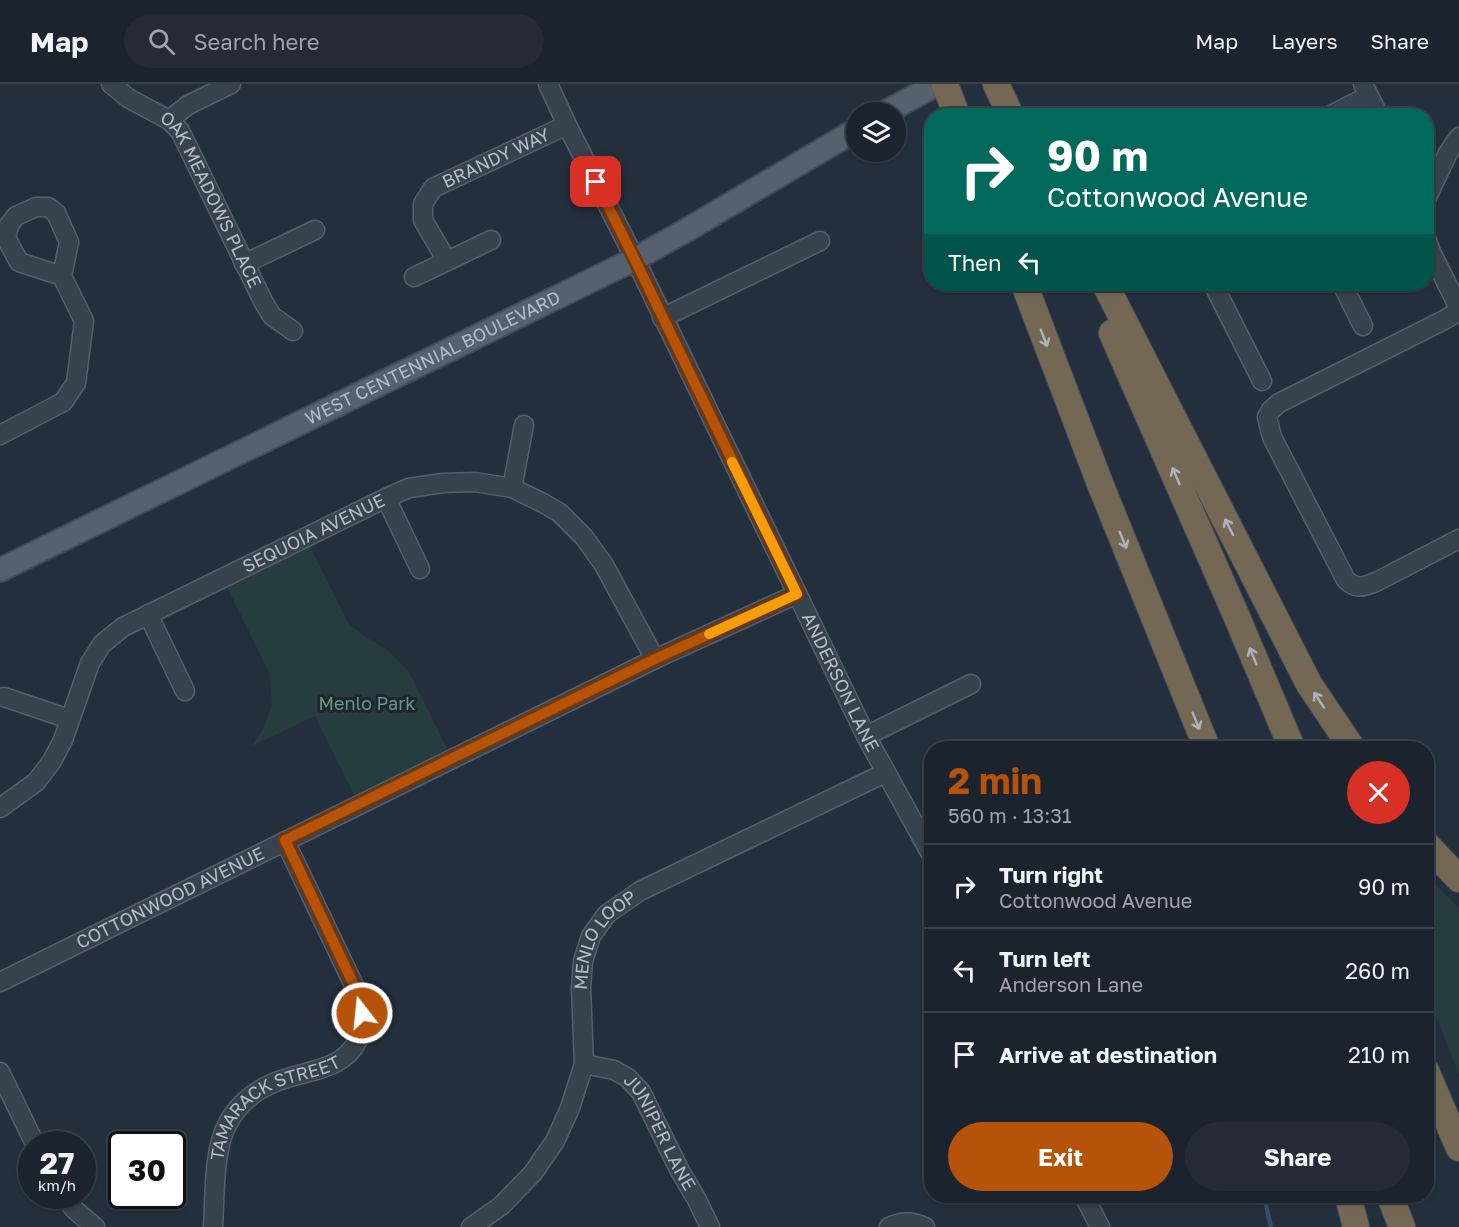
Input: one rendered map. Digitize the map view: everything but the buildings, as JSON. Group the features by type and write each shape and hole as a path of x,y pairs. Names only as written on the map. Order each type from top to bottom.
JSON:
{"highway":[{"path":"945,84 954,108"},
{"path":"996,84 1007,108"},
{"path":"1027,291 1101,486 1204,741"},
{"path":"1093,291 1209,551 1289,741"},
{"path":"1109,291 1309,684 1347,741"},
{"path":"1434,852 1459,879"},
{"path":"1434,1090 1459,1148"},
{"path":"1350,1203 1356,1227"},
{"path":"1393,1203 1402,1227"}],"main road":[{"path":"905,102 937,84"},
{"name":"WEST CENTENNIAL BOULEVARD","path":"0,570 634,258 685,231 846,136"}],"street":[{"name":"OAK MEADOWS PLACE","path":"111,84 128,98 169,120 180,131 244,264 272,316 293,331"},
{"path":"169,120 188,105 231,84"},
{"name":"ANDERSON LANE","path":"548,84 866,736 924,842"},
{"path":"1340,108 1366,90 1375,108"},
{"name":"BRANDY WAY","path":"447,261 423,220 423,204 433,188 567,125"},
{"path":"1434,170 1459,137"},
{"path":"244,264 315,230"},
{"path":"414,277 491,240"},
{"path":"662,318 820,242"},
{"path":"1434,258 1459,309 1446,319 1279,404 1271,410 1267,417 1272,437 1346,580 1354,586 1376,582 1459,539"},
{"path":"0,435 63,402 76,383 84,321 62,276"},
{"path":"1217,291 1262,381"},
{"path":"1346,291 1363,326"},
{"path":"512,488 524,425"},
{"name":"SEQUOIA AVENUE","path":"0,808 36,782 52,760 63,740 90,663 102,644 123,627 409,488 443,483 475,482 512,488 560,513 584,537 604,565 655,659"},
{"path":"386,498 420,569"},
{"name":"COTTONWOOD AVENUE","path":"0,982 655,659 797,594"},
{"path":"148,614 185,691"},
{"path":"866,736 970,684"},
{"path":"4,697 69,719"},
{"name":"MENLO LOOP","path":"471,1227 501,1206 533,1173 555,1141 570,1108 584,1064 581,987 583,961 591,936 607,914 640,891 885,772"},
{"name":"TAMARACK STREET","path":"213,1227 218,1152 227,1124 238,1108 244,1101 271,1084 332,1066 354,1048 363,1026 361,1000 285,840"},
{"name":"JUNIPER LANE","path":"584,1064 614,1070 628,1078 641,1092 710,1227"},
{"path":"0,1072 29,1131"},
{"path":"1088,1203 1100,1227"},
{"path":"74,1209 95,1227"},
{"path":"889,1227 916,1222 924,1227"}],"green space":[{"name":"Menlo Park","path":"309,545 348,623 387,650 409,672 448,751 354,795 315,716 252,746 264,727 272,704 269,672 226,585"},
{"path":"1434,884 1459,908 1459,1074 1434,1011"}],"waterway":[{"path":"1266,1203 1271,1227"}],"slow traffic":[{"path":"709,634 797,594 732,462"}],"route":[{"path":"362,1013 361,1000 285,840 655,659 797,594 596,182"}]}
